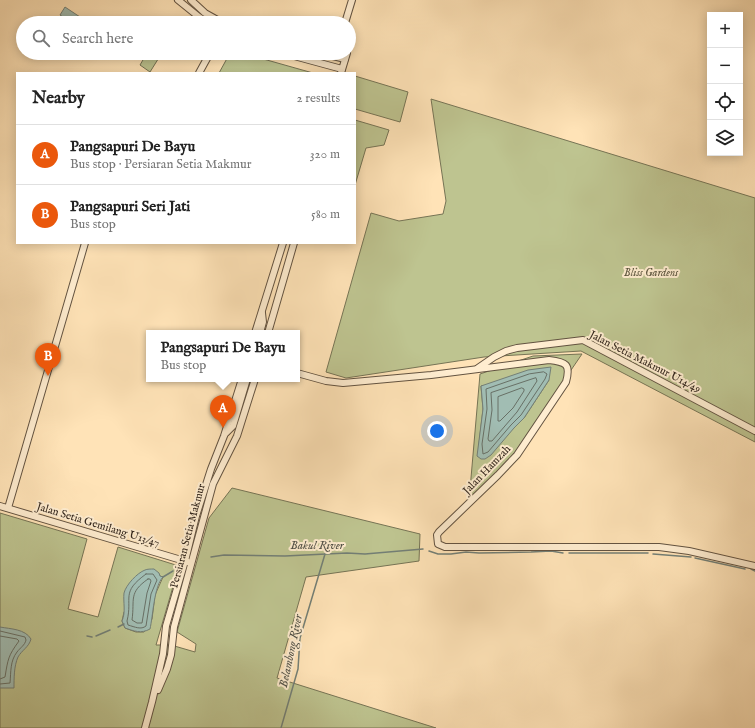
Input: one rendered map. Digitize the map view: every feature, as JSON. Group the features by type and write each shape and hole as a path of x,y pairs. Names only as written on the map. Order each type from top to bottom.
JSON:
{"street":[{"path":"178,0 198,16"},
{"path":"191,0 212,16"},
{"path":"347,16 352,0"},
{"path":"200,72 206,60"},
{"path":"304,60 334,70 342,71 345,60"},
{"path":"334,70 337,60"},
{"path":"8,508 85,244"},
{"path":"256,330 283,244"},
{"path":"269,330 294,244"},
{"path":"261,330 264,322 262,311"},
{"name":"Jalan Setia Makmur U14/49","path":"477,369 494,356 506,351 517,348 583,340 755,431"},
{"name":"Jalan Hamzah","path":"300,374 326,381 343,383 549,360 564,363 569,372 566,382 517,455 439,532 437,535 438,544 445,547 659,547 689,551 755,566"},
{"name":"Persiaran Setia Makmur","path":"188,562 196,516 241,382"},
{"path":"224,436 232,426 246,382"},
{"name":"Persiaran Setia Makmur","path":"145,728 163,654 166,626 213,484 238,436 254,382"},
{"name":"Jalan Setia Gemilang U13/47","path":"0,506 188,562"}],"green space":[{"path":"143,60 158,60 150,72 140,65"},
{"path":"226,60 267,60 309,72 220,72"},
{"path":"356,76 408,92 400,122 356,109"},
{"name":"Bliss Gardens","path":"431,99 755,198 755,442 581,351 484,357 346,378 326,372 371,213 399,221 443,214 446,201"},
{"path":"356,120 389,130 384,145 366,148 356,182"},
{"path":"582,354 509,461 469,501 480,374 533,356","holes":["549,380 524,418 514,428 479,444 483,409 481,386"]},
{"path":"232,488 420,534 419,561 306,577 277,678 436,728 0,728 0,513 87,539 68,609 98,617 118,547 179,566 156,645 171,645 195,652 196,644 177,632 209,518","holes":["160,576 163,577 155,595 152,619 144,632 136,632 125,628 122,621 124,612"]}],"water":[{"path":"65,7 78,16 62,16 60,15"},
{"path":"551,367 549,380 524,418 491,455 485,459 481,459 477,456 483,409 481,386 528,370"},
{"path":"154,569 160,576 163,577 160,581 156,594 150,629 141,632 125,628 122,621 124,614 125,590 135,576 146,570"},
{"path":"0,627 21,631 31,639 29,644 18,657 14,672 14,688 0,688"}],"waterway":[{"name":"Bakul River","path":"211,557 224,555 285,556 347,553 365,554 423,549"},
{"name":"Bakul River","path":"429,551 438,554 466,552 551,551 563,553"},
{"name":"Bakul River","path":"569,553 648,553"},
{"name":"Belambong River","path":"281,728 298,669 300,638 325,554"},
{"name":"Bakul River","path":"653,554 691,557"},
{"name":"Bakul River","path":"695,558 745,569"},
{"name":"Bakul River","path":"751,569 755,571"},
{"name":"Bakul River","path":"163,577 173,571"},
{"name":"Bakul River","path":"118,627 124,624"},
{"name":"Bakul River","path":"96,636 110,630"},
{"name":"Bakul River","path":"87,636 92,637"}],"place":[{"name":"Pangsapuri Seri Jati","path":"48,376"},
{"name":"Pangsapuri De Bayu","path":"223,428"}]}
